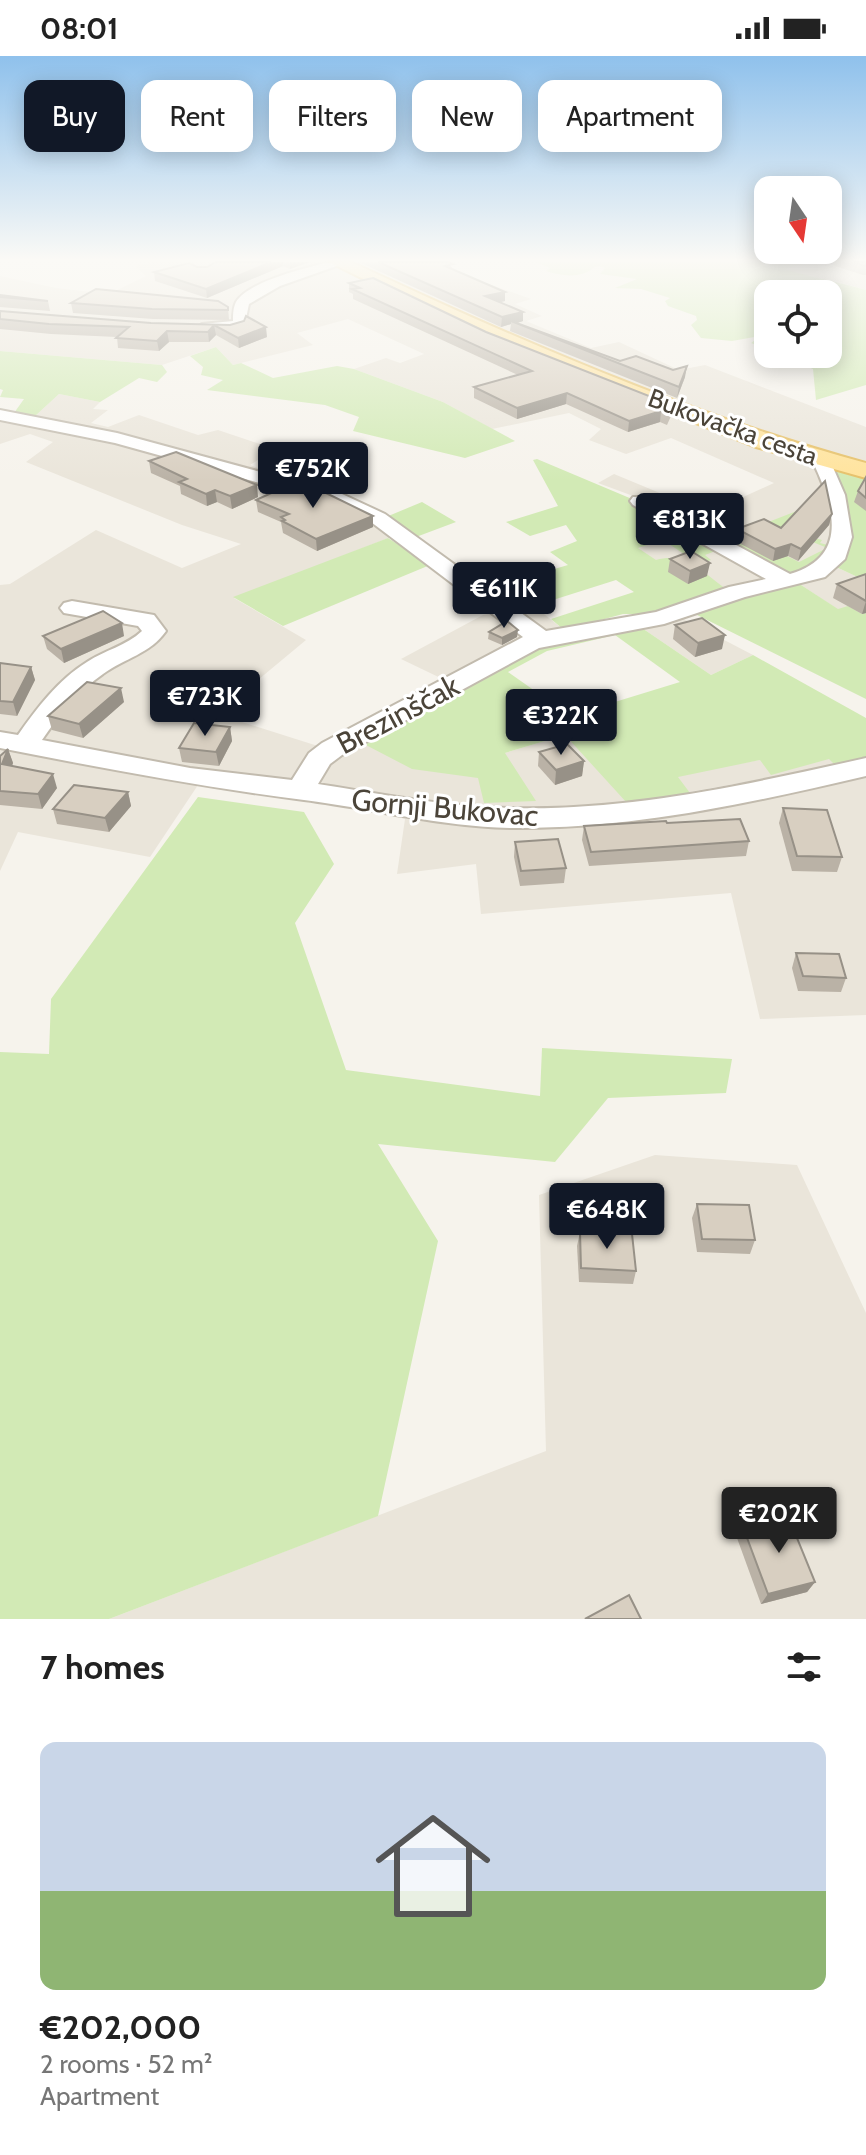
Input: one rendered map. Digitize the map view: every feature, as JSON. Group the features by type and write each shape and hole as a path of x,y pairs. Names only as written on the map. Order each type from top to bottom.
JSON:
{"main road":[{"name":"Bukovačka cesta","path":"492,335 764,442 866,471"}],"street":[{"path":"0,415 117,438 343,501 378,518 541,639"},
{"name":"Brezinščak","path":"300,791 319,759 332,749 541,639 666,617 726,595 786,581 825,567 840,544 833,483 821,460"},
{"path":"640,501 786,581"},
{"name":"Gornji Bukovac","path":"12,742 73,683 101,664 148,640 154,631 146,620 72,608"},
{"name":"Gornji Bukovac","path":"12,742 192,778 300,791 421,812 478,817 553,817 692,803 866,767"}],"shaded area":[{"path":"0,335 300,335 313,345 233,365 216,347 162,365 0,351"},
{"path":"383,335 560,335 591,348 619,342 679,370 705,365 866,427 866,466 817,456 830,491 837,550 785,577 644,500 598,483 614,474 708,513 774,483 671,438 626,454 589,440 601,429 569,413 492,429 443,402 354,369 386,358 400,363 424,354"},
{"path":"59,394 100,402 93,409 108,410 91,423 108,427 139,415 198,435 218,430 275,449 250,465 404,532 234,598 306,640 217,714 321,747 295,780 206,773 150,857 18,832 0,871 0,585 10,584 96,530 182,568 241,544 182,525 26,462 53,442 30,434 0,444 0,411 34,417"},
{"path":"646,530 719,547 773,578 700,600 619,537"},
{"path":"834,566 866,581 866,628 798,583"},
{"path":"496,586 534,606 564,630 543,636 486,590"},
{"path":"499,612 534,639 451,683 401,659 483,615"},
{"path":"682,618 753,655 711,675 639,626"},
{"path":"565,735 614,786 821,749 836,766 627,803 492,812 315,786 326,766 362,743 505,753"},
{"path":"866,771 866,1015 760,1019 731,893 481,914 476,864 397,874 405,819 490,823"},
{"path":"655,1155 797,1165 866,1313 866,1619 109,1619 546,1451 539,1195"}],"green space":[{"path":"699,335 754,335 732,341 701,338"},
{"path":"842,335 866,335 866,385 816,400 811,368 842,368"},
{"path":"216,347 233,365 241,363 273,378 337,366 354,369 443,402 515,441 465,458 353,431 359,417 325,405 207,390 223,380 201,375 203,367 190,356"},
{"path":"0,351 162,365 167,372 157,382 139,378 100,402 59,394 34,417 14,413 24,399 0,397 3,390 0,389"},
{"path":"533,460 632,499 718,550 705,555 711,560 699,564 663,540 638,548 656,560 686,561 728,590 657,614 623,614 564,630 551,619 634,592 616,580 534,606 496,586 568,565 550,552 577,541 566,525 530,536 506,522 558,506"},
{"path":"832,470 866,474 866,581 834,566"},
{"path":"830,498 796,533 822,540 820,543 828,545 825,547 788,532 777,551 799,562 823,550 828,557 790,576 720,541"},
{"path":"422,502 456,522 416,537 449,561 386,517"},
{"path":"388,538 430,565 283,626 233,597"},
{"path":"798,583 838,609 848,606 866,613 866,699 693,613 726,599"},
{"path":"639,626 711,675 753,655 866,718 866,759 836,766 829,759 771,775 760,760 678,777 690,793 627,803 565,735 505,753 536,801 484,803 478,778 412,769 362,743 542,646","holes":["615,635 680,682 579,713 555,705 508,672 547,651"]},
{"path":"198,797 304,812 334,864 295,923 346,1070 540,1096 542,1048 732,1059 726,1093 608,1098 555,1162 378,1144 438,1241 378,1516 109,1619 0,1619 0,1052 49,1054 51,999"}],"building":[{"path":"120,335 163,335 157,341 116,338"},
{"path":"453,335 493,335 672,405 669,414 661,411 629,421 567,393 517,408 474,387 532,371"},
{"path":"546,335 620,361 636,356 673,370 687,366 679,387"},
{"path":"176,452 257,485 230,496 215,490 206,494 179,482 187,479 149,461"},
{"path":"866,477 866,498 858,491"},
{"path":"825,481 832,514 801,549 791,544 775,549 737,529 764,519 781,528"},
{"path":"291,484 326,493 373,516 316,539 282,521 285,520 281,517 289,514 256,500"},
{"path":"691,551 710,563 690,571 670,559"},
{"path":"866,574 866,601 837,584"},
{"path":"103,611 122,623 61,649 43,636"},
{"path":"702,618 725,635 698,643 675,625"},
{"path":"507,621 518,630 502,638 489,632"},
{"path":"0,663 31,667 13,702 0,701"},
{"path":"87,682 121,688 79,724 48,716"},
{"path":"194,723 230,727 216,752 179,748"},
{"path":"567,744 584,761 556,770 539,752"},
{"path":"8,749 2,764 53,774 38,794 0,791 0,756"},
{"path":"74,785 128,792 105,818 53,809"},
{"path":"783,808 827,810 842,857 797,856"},
{"path":"740,819 749,841 591,852 584,826 666,821"},
{"path":"558,839 566,868 521,871 515,842"},
{"path":"796,953 839,954 846,978 803,976"},
{"path":"697,1204 749,1205 755,1240 702,1239"},
{"path":"580,1232 632,1234 636,1271 581,1268"},
{"path":"788,1516 815,1582 768,1594 743,1527"},
{"path":"629,1595 641,1619 585,1619"}]}
